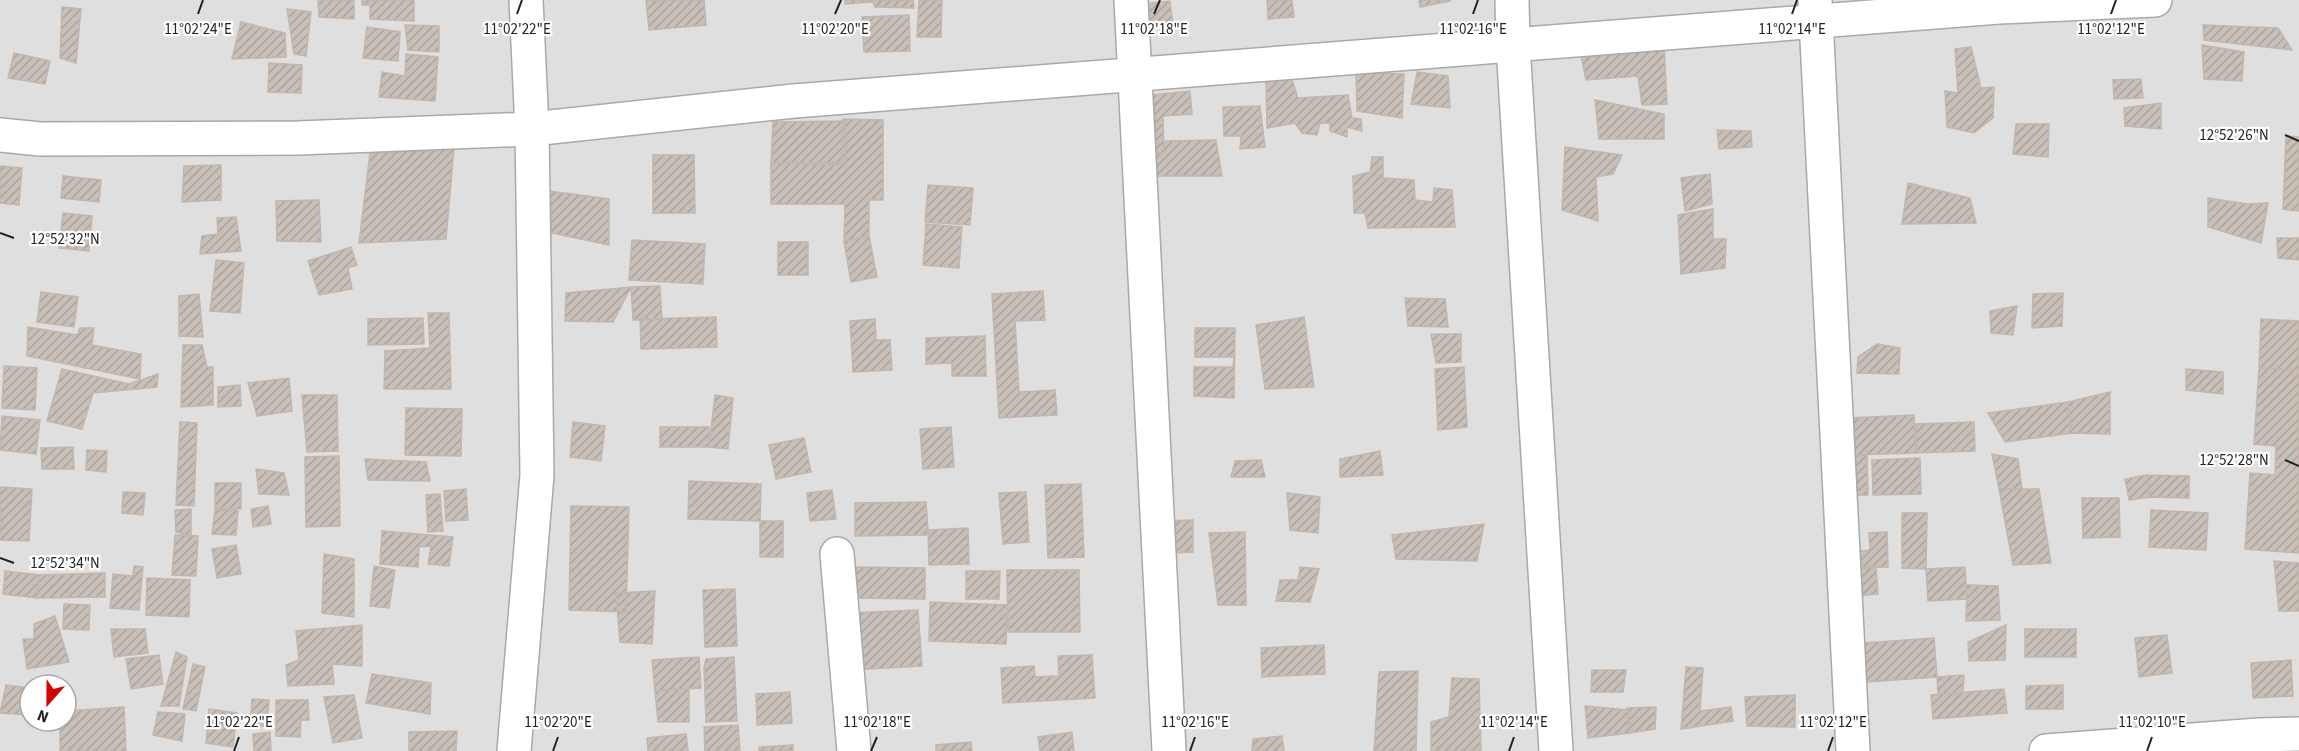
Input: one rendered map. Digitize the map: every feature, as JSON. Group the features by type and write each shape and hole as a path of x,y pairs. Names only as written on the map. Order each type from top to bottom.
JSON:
{"street":[{"path":"514,751 537,475 532,129 526,0"},
{"path":"1131,0 1169,751"},
{"path":"1512,0 1556,751"},
{"path":"0,135 40,139 286,138 532,129 794,100 1513,45 1815,11 1999,7 2156,0"},
{"path":"1815,11 1853,751"},
{"path":"837,554 854,751"},
{"path":"2046,751 2299,734"}],"shaded area":[{"path":"0,0 2299,0 2299,751 0,751"}],"building":[{"path":"318,0 354,0 354,19 319,17"},
{"path":"362,0 414,0 414,21 370,19 370,5 362,5"},
{"path":"646,0 704,0 706,25 649,30"},
{"path":"845,0 872,0 872,2 845,4"},
{"path":"872,0 913,0 914,8 875,7"},
{"path":"919,0 942,0 941,37 917,37"},
{"path":"1267,0 1292,0 1294,17 1268,19"},
{"path":"1419,0 1449,0 1450,1 1420,7"},
{"path":"1170,1 1173,25 1138,29 1135,5"},
{"path":"62,7 81,9 76,63 60,58"},
{"path":"287,9 311,12 306,56 294,54"},
{"path":"909,15 910,51 864,52 862,17"},
{"path":"241,22 285,33 286,57 232,59"},
{"path":"405,25 439,26 439,52 408,50"},
{"path":"2203,25 2278,28 2292,50 2204,40"},
{"path":"367,27 400,32 398,61 363,58"},
{"path":"1664,44 1667,104 1642,105 1638,76 1586,80 1580,51"},
{"path":"2202,45 2244,52 2242,81 2204,79"},
{"path":"1971,47 1981,88 1994,87 1993,118 1974,133 1947,127 1945,91 1958,93 1955,49"},
{"path":"14,53 50,61 45,84 8,78"},
{"path":"406,54 438,57 435,101 379,97 382,72 405,76"},
{"path":"269,63 302,65 301,93 268,92"},
{"path":"1356,72 1404,74 1402,118 1357,111"},
{"path":"1417,72 1448,76 1450,108 1411,104"},
{"path":"1266,79 1292,79 1298,98 1348,95 1352,118 1361,119 1362,131 1347,127 1347,137 1330,131 1330,123 1320,123 1317,135 1302,133 1295,123 1267,128"},
{"path":"2141,79 2143,98 2114,99 2113,80"},
{"path":"1190,91 1192,114 1163,116 1164,153 1145,151 1142,96"},
{"path":"1595,100 1664,114 1664,139 1599,139"},
{"path":"2161,103 2161,129 2125,126 2124,108"},
{"path":"1260,106 1265,147 1240,149 1241,136 1224,136 1223,107"},
{"path":"843,119 883,120 883,200 869,200 869,236 844,241 845,204 771,204 771,163 842,163"},
{"path":"845,121 846,165 771,163 773,122"},
{"path":"2016,124 2049,124 2048,157 2013,154"},
{"path":"1717,130 1751,131 1752,147 1719,149"},
{"path":"2286,136 2299,137 2299,211 2283,209"},
{"path":"1216,140 1222,176 1149,176 1145,151 1164,153 1164,141"},
{"path":"1565,147 1622,155 1613,174 1596,177 1598,221 1562,210"},
{"path":"454,148 446,239 359,243 370,153"},
{"path":"653,155 694,155 695,213 653,213"},
{"path":"1372,157 1383,157 1383,178 1414,180 1415,200 1433,202 1434,188 1452,190 1455,227 1368,228 1365,213 1354,213 1353,176 1370,172"},
{"path":"221,165 221,200 182,202 184,166"},
{"path":"0,166 22,168 19,205 0,203"},
{"path":"1710,174 1712,204 1685,211 1681,178"},
{"path":"63,176 101,180 99,202 61,198"},
{"path":"1908,183 1970,198 1976,223 1902,224"},
{"path":"928,185 973,188 970,225 925,222"},
{"path":"549,191 609,199 609,245 547,232"},
{"path":"2208,198 2247,204 2268,203 2261,243 2208,227"},
{"path":"319,200 321,242 277,241 276,201"},
{"path":"1713,209 1713,239 1726,239 1725,268 1681,274 1678,215"},
{"path":"63,213 92,216 89,251 59,248"},
{"path":"236,217 241,251 200,254 202,236 218,234 217,218"},
{"path":"926,224 962,227 959,268 923,265"},
{"path":"869,236 877,277 851,282 844,241"},
{"path":"2277,238 2299,238 2299,260 2278,258"},
{"path":"632,240 705,244 703,284 629,280"},
{"path":"778,242 808,242 808,275 778,275"},
{"path":"351,247 357,265 348,268 352,289 319,295 308,261"},
{"path":"216,260 244,263 240,313 210,311"},
{"path":"660,286 662,319 633,320 631,287"},
{"path":"631,287 613,322 565,321 566,293"},
{"path":"1043,291 1045,320 1015,321 1019,392 1055,390 1057,415 999,418 992,294"},
{"path":"41,292 78,297 74,327 37,322"},
{"path":"2063,293 2062,326 2032,328 2033,294"},
{"path":"199,294 203,337 179,336 179,296"},
{"path":"1405,298 1445,299 1448,327 1408,326"},
{"path":"2017,306 2013,335 1991,333 1990,311"},
{"path":"428,313 449,313 451,389 384,389 385,351 430,348"},
{"path":"716,317 717,347 641,349 640,319"},
{"path":"1304,317 1314,387 1265,389 1256,325"},
{"path":"423,318 424,344 368,345 368,319"},
{"path":"875,319 876,340 890,340 892,370 853,372 850,321"},
{"path":"2261,319 2299,321 2299,370 2259,368"},
{"path":"28,327 77,335 80,328 94,328 92,345 141,354 140,379 27,356"},
{"path":"1195,328 1235,328 1234,398 1194,396 1194,367 1233,367 1234,357 1195,357"},
{"path":"1431,334 1461,334 1461,362 1436,363"},
{"path":"985,336 986,376 952,376 952,363 926,364 926,338"},
{"path":"1877,344 1900,348 1899,374 1857,373 1858,357"},
{"path":"183,345 202,345 207,367 213,367 213,405 181,407"},
{"path":"4,366 37,368 35,410 2,408"},
{"path":"1464,367 1467,427 1438,430 1435,369"},
{"path":"2259,368 2299,370 2299,553 2245,549 2250,473 2275,475 2276,446 2254,444"},
{"path":"62,369 129,384 158,374 157,387 93,393 82,429 47,421"},
{"path":"2186,369 2223,372 2223,394 2186,390"},
{"path":"289,378 292,411 257,416 248,383"},
{"path":"240,385 241,406 218,407 218,387"},
{"path":"2110,392 2110,434 2072,433 2068,402"},
{"path":"302,395 337,395 338,451 307,452"},
{"path":"715,395 733,398 728,449 709,447"},
{"path":"2068,402 2072,433 2005,442 1988,413"},
{"path":"406,408 462,409 461,456 405,455"},
{"path":"1914,415 1916,453 1850,455 1848,418"},
{"path":"2,416 40,420 36,454 0,450"},
{"path":"180,422 197,423 194,506 176,505"},
{"path":"573,422 605,426 601,461 570,457"},
{"path":"1974,422 1975,451 1916,453 1916,424"},
{"path":"660,427 709,427 709,447 660,447"},
{"path":"951,427 954,467 923,469 920,429"},
{"path":"804,438 811,472 776,479 769,445"},
{"path":"73,447 74,469 42,469 41,448"},
{"path":"87,450 107,451 106,472 86,470"},
{"path":"1380,451 1383,475 1340,477 1340,459"},
{"path":"1992,454 2018,459 2022,489 1999,489"},
{"path":"1867,455 1868,495 1845,495 1844,456"},
{"path":"339,456 340,526 306,527 305,457"},
{"path":"1920,458 1921,494 1873,495 1872,460"},
{"path":"365,459 426,462 430,481 368,480"},
{"path":"1261,460 1265,477 1231,477 1235,461"},
{"path":"256,469 284,473 289,495 259,494"},
{"path":"2147,475 2189,476 2189,498 2150,497"},
{"path":"2147,475 2150,497 2129,500 2125,479"},
{"path":"689,481 761,484 760,521 688,519"},
{"path":"215,483 241,483 241,509 215,509"},
{"path":"1081,484 1084,557 1048,558 1045,485"},
{"path":"0,487 32,489 29,541 0,540"},
{"path":"466,489 468,520 446,521 444,491"},
{"path":"1999,489 2039,489 2051,563 2013,565"},
{"path":"832,490 836,519 810,521 807,493"},
{"path":"123,492 145,493 143,515 122,513"},
{"path":"1026,492 1029,542 1003,544 999,493"},
{"path":"1287,493 1320,497 1318,533 1290,530"},
{"path":"440,494 443,531 428,532 426,495"},
{"path":"2082,498 2119,498 2120,537 2083,538"},
{"path":"926,502 928,530 926,535 855,536 855,503"},
{"path":"268,506 271,524 253,527 251,509"},
{"path":"571,506 629,507 626,612 569,610"},
{"path":"191,509 191,536 176,532 175,510"},
{"path":"215,509 238,511 236,535 212,534"},
{"path":"2151,510 2208,513 2206,550 2149,547"},
{"path":"1902,513 1927,513 1926,569 1902,568"},
{"path":"1193,520 1193,552 1175,553 1161,521"},
{"path":"760,521 783,521 783,557 760,557"},
{"path":"1484,524 1477,561 1396,559 1392,535"},
{"path":"968,528 969,564 929,565 928,530"},
{"path":"382,531 453,537 449,566 428,564 431,546 419,547 418,567 380,564"},
{"path":"1245,532 1246,605 1218,605 1209,533"},
{"path":"1887,532 1888,567 1849,568 1849,552 1870,550 1869,533"},
{"path":"175,535 198,536 196,576 172,575"},
{"path":"236,545 241,574 217,578 212,549"},
{"path":"324,554 354,559 354,617 322,613"},
{"path":"2274,561 2299,563 2299,611 2279,611"},
{"path":"134,566 143,567 139,610 110,608 113,574 133,576"},
{"path":"374,566 395,570 389,608 370,606"},
{"path":"854,567 925,568 925,599 854,598"},
{"path":"1300,567 1319,569 1310,602 1276,601 1280,580 1298,580"},
{"path":"1876,567 1878,594 1853,596 1849,568"},
{"path":"1965,567 1967,599 1928,601 1926,569"},
{"path":"1007,570 1079,570 1080,632 1008,632"},
{"path":"5,571 39,575 37,598 3,594"},
{"path":"966,571 1000,571 999,599 966,599"},
{"path":"105,573 105,597 37,598 39,575"},
{"path":"147,578 190,580 189,617 146,615"},
{"path":"1967,585 1998,586 2000,620 1966,621"},
{"path":"735,589 737,646 705,647 703,590"},
{"path":"655,591 652,644 620,642 616,593"},
{"path":"930,602 1007,605 1006,644 929,641"},
{"path":"64,604 90,605 89,630 63,629"},
{"path":"918,610 922,666 851,670 847,613"},
{"path":"55,616 69,662 27,669 23,639 34,639 34,624"},
{"path":"362,625 362,666 332,664 334,684 288,686 286,665 299,660 296,631"},
{"path":"2006,625 2005,660 1969,661 1968,642"},
{"path":"111,629 145,629 148,653 114,657"},
{"path":"2025,629 2076,629 2076,657 2025,657"},
{"path":"2167,635 2172,673 2139,677 2135,638"},
{"path":"1934,638 1937,677 1867,682 1864,643"},
{"path":"1324,645 1325,674 1262,677 1261,648"},
{"path":"176,652 187,657 179,706 161,706"},
{"path":"159,655 163,684 131,689 126,659"},
{"path":"1092,655 1095,698 1003,703 1001,668 1034,666 1035,677 1059,676 1058,656"},
{"path":"699,657 701,688 655,691 652,660"},
{"path":"734,657 737,721 706,722 704,667 706,659"},
{"path":"2291,660 2293,696 2253,698 2251,663"},
{"path":"193,664 205,667 196,711 183,709"},
{"path":"1686,667 1703,668 1700,711 1731,707 1733,721 1681,729"},
{"path":"1592,670 1626,670 1623,692 1591,692"},
{"path":"1418,671 1416,751 1374,751 1379,672"},
{"path":"372,674 431,683 430,714 366,703"},
{"path":"1964,675 1963,693 1938,694 1937,677"},
{"path":"1452,678 1479,679 1481,751 1431,751 1431,722 1449,717"},
{"path":"6,685 18,686 18,714 0,713"},
{"path":"2063,685 2063,709 2026,709 2026,686"},
{"path":"689,688 689,722 658,722 655,691"},
{"path":"2004,689 2007,713 1933,719 1931,695"},
{"path":"790,692 792,723 757,725 756,694"},
{"path":"354,695 362,738 333,743 324,697"},
{"path":"1795,695 1795,727 1747,726 1745,697"},
{"path":"252,699 269,700 267,726 250,726"},
{"path":"276,700 308,700 309,720 301,720 300,737 276,736"},
{"path":"1585,706 1628,710 1630,733 1588,738"},
{"path":"124,707 126,751 60,751 60,733 78,733 78,710"},
{"path":"1656,707 1655,729 1630,733 1627,708"},
{"path":"209,709 237,713 233,747 206,743"},
{"path":"158,712 185,714 182,741 153,735"},
{"path":"738,725 740,751 705,751 704,727"},
{"path":"457,731 456,751 409,751 409,732"},
{"path":"270,732 271,751 254,751 253,734"},
{"path":"1072,732 1074,751 1040,751 1038,737"},
{"path":"686,734 688,751 648,751 647,738"},
{"path":"1282,736 1284,751 1252,751 1253,739"},
{"path":"971,742 972,751 936,751 936,745"},
{"path":"793,745 793,751 759,751 759,747"}]}
